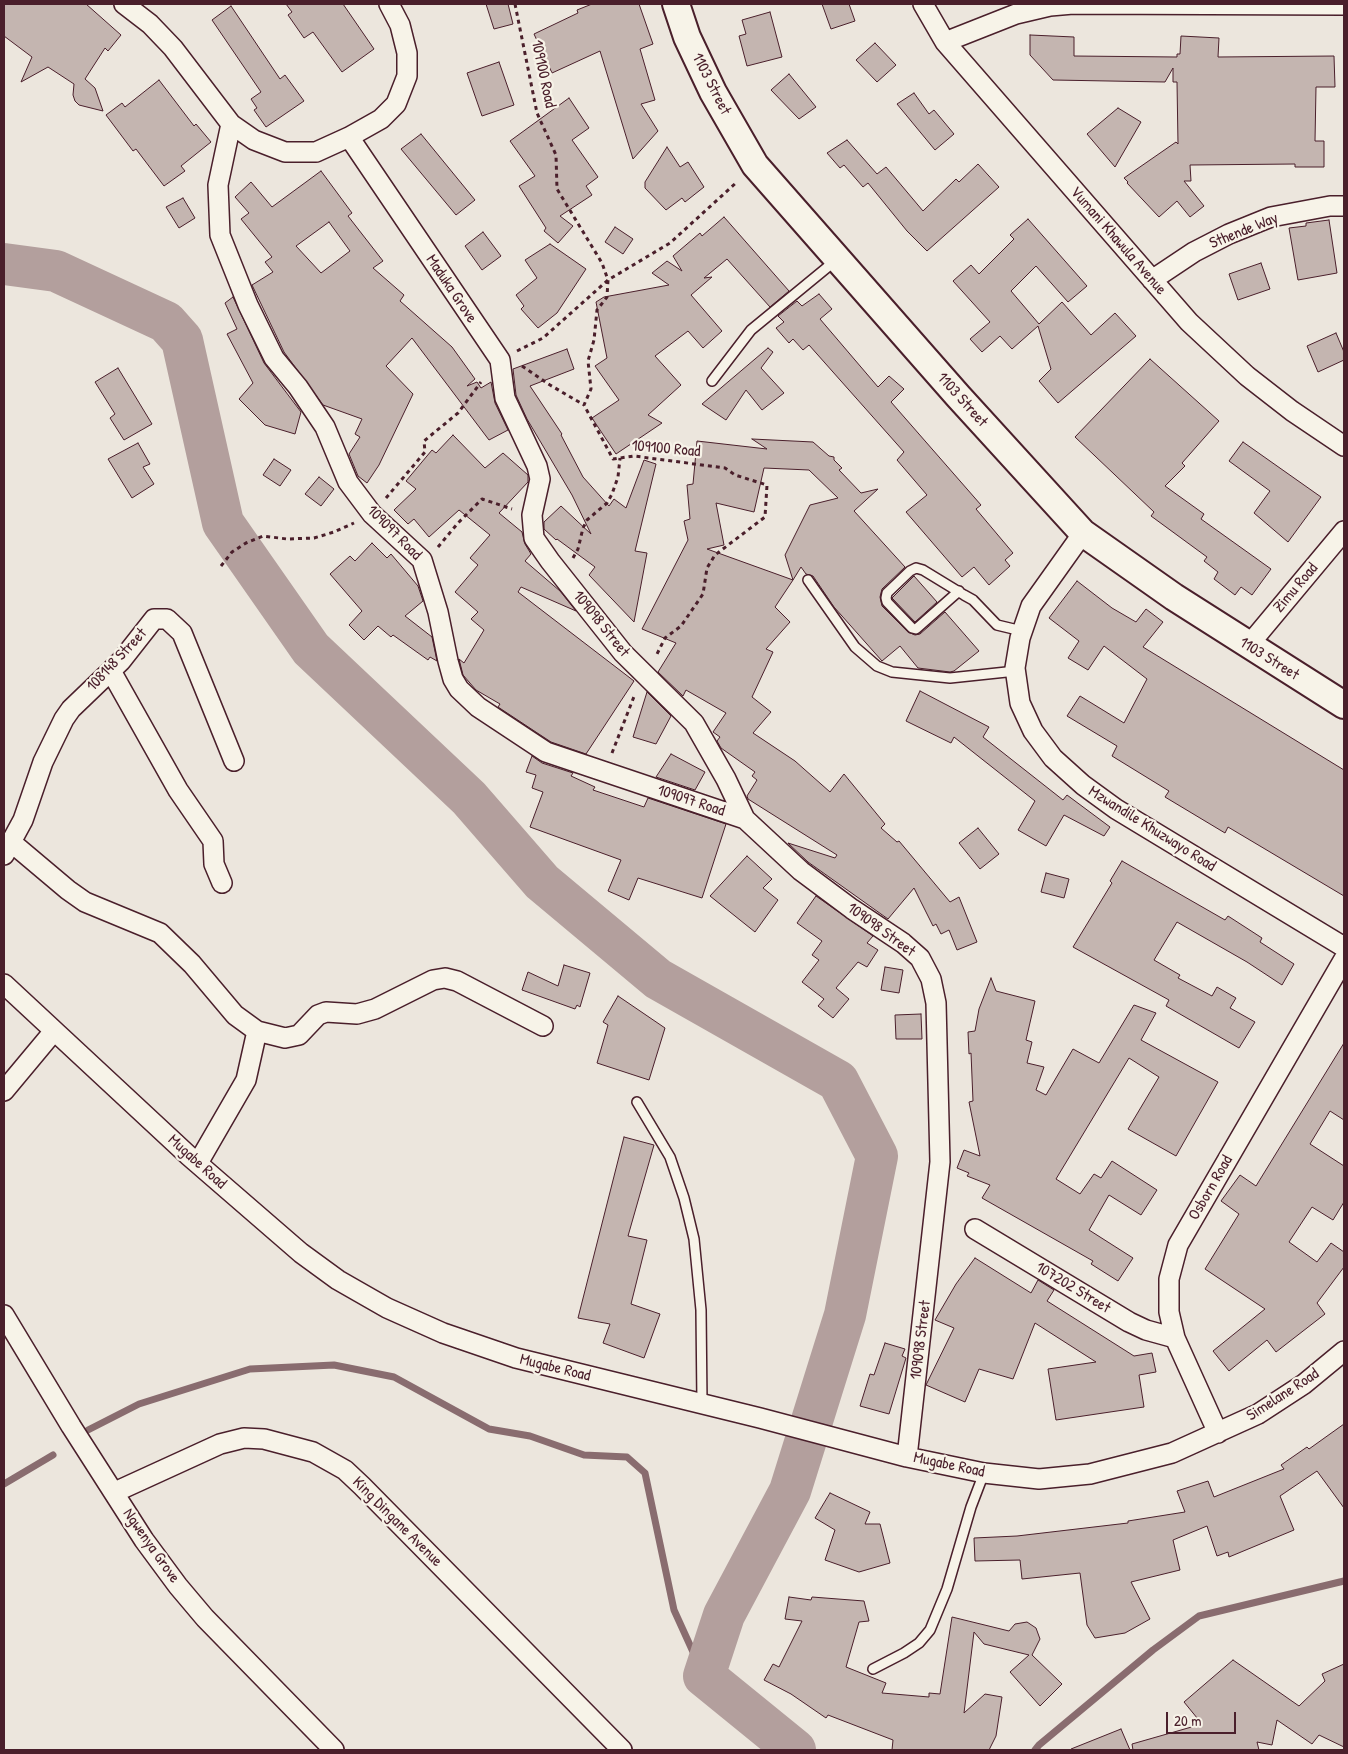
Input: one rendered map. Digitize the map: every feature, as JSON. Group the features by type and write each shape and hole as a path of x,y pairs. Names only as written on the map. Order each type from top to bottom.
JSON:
{"street":[{"path":"124,4 150,24 173,48 232,124 254,140 285,152 316,152 349,137 381,119 396,104 407,76 408,53 400,25 388,4"},
{"name":"1103 Street","path":"676,4 687,37 712,92 756,165 958,396 1083,533 1248,646 1344,705"},
{"name":"Vumani Khawula Avenue","path":"923,4 945,42 1190,322 1247,376 1292,411 1344,446"},
{"path":"945,42 1016,14 1058,6 1344,5"},
{"name":"109097 Road","path":"232,124 218,185 220,235 248,305 274,358 298,387 325,427 348,482 372,514 422,560 438,612 453,679 460,689 478,706 531,744 546,752 745,819"},
{"name":"Maduka Grove","path":"349,137 500,360"},
{"name":"Sthende Way","path":"1152,280 1194,252 1229,234 1271,217 1330,206 1344,206"},
{"name":"109098 Street","path":"500,360 506,398 537,466 540,479 532,515 534,538 623,653 694,723 726,778 745,819 801,870 852,909 903,943 920,958 931,979 936,1003 940,1162 907,1456"},
{"name":"Zimu Road","path":"1248,646 1344,531"},
{"name":"Mzwandile Khuzwayo Road","path":"1083,533 1031,606 1022,631 1016,671 1020,702 1033,731 1053,758 1083,786 1116,809 1344,947"},
{"name":"108148 Street","path":"7,848 30,804 43,762 70,709 111,671 154,620 160,617 173,622 182,633 234,761"},
{"path":"111,671 173,782 213,841 214,864 222,882"},
{"path":"7,848 85,902 160,932 192,964 235,1015 257,1031 285,1038 299,1035 318,1015 326,1012 357,1014 375,1009 433,980 445,978 457,981 543,1026"},
{"name":"Osborn Road","path":"1218,1433 1175,1338 1169,1312 1169,1279 1178,1245 1344,959"},
{"name":"Mugabe Road","path":"4,984 198,1164 301,1253 338,1280 387,1308 442,1333 516,1358 760,1418 824,1436 984,1473 1039,1479 1080,1476 1172,1453 1218,1433"},
{"path":"4,1091 54,1030"},
{"path":"198,1164 246,1080 257,1031"},
{"name":"107202 Street","path":"975,1229 1129,1322 1146,1330 1175,1338"},
{"name":"Ngwenya Grove","path":"4,1315 71,1426 144,1540 183,1592 205,1618 334,1750"},
{"name":"Simelane Road","path":"1218,1433 1258,1414 1304,1384 1344,1352"},
{"name":"King Dingane Avenue","path":"115,1492 220,1444 244,1438 264,1439 313,1452 344,1470 362,1486 622,1750"}],"lane":[{"path":"712,381 751,330 838,259"},
{"path":"958,592 916,629 912,628 887,602 886,598 887,593 916,568 973,600 997,625 1022,631"},
{"path":"808,580 854,647 877,666 892,672 950,678 1016,671"},
{"path":"637,1102 670,1157 684,1198 694,1239 701,1310 702,1404"},
{"path":"872,1669 904,1654 919,1643 930,1630 944,1598 984,1473"}],"path":[{"name":"109100 Road","path":"515,4 537,113 556,155 557,189 602,263 608,280 607,296 597,310 594,340 588,361 591,389 584,405 613,459 634,456 725,468 735,475 767,485 765,517 716,555 708,568 703,594 681,626 665,638 644,675 626,713 605,773"},
{"path":"500,360 524,366 550,385 584,405"},
{"path":"566,581 573,574 568,564 578,549 582,528 587,520 607,503 612,494 618,478 620,458"},
{"path":"422,560 442,544 458,523 482,499 532,515"},
{"path":"221,566 232,552 246,543"}],"building":[{"path":"4,4 86,4 121,35 108,51 105,48 85,79 95,88 103,111 79,105 73,95 74,84 48,67 21,82 32,57 4,36"},
{"path":"286,4 343,4 374,49 342,72 313,32 304,38 288,15 292,12"},
{"path":"486,4 508,4 513,24 494,29"},
{"path":"592,4 639,4 653,44 640,49 655,100 641,104 658,131 633,159 600,51 552,73 534,34 578,13 577,10"},
{"path":"822,4 849,4 855,21 831,29"},
{"path":"231,6 280,79 285,75 304,101 266,127 254,110 257,108 251,99 261,92 212,20"},
{"path":"770,12 782,57 747,66 739,36 746,34 742,20"},
{"path":"1030,35 1074,37 1074,56 1177,57 1177,54 1180,54 1181,36 1219,38 1218,57 1334,56 1335,87 1316,87 1315,141 1324,141 1324,167 1295,167 1295,164 1190,165 1191,181 1184,181 1204,206 1190,217 1177,201 1159,217 1124,178 1176,142 1178,144 1177,82 1173,82 1173,68 1165,82 1053,80 1030,55"},
{"path":"875,43 896,65 877,82 856,60"},
{"path":"499,62 514,105 482,116 467,73"},
{"path":"789,74 816,107 799,119 771,90"},
{"path":"159,80 194,126 196,124 211,142 181,166 185,171 164,186 136,149 133,151 106,115 122,103 125,107"},
{"path":"914,93 929,114 934,110 954,134 935,150 897,104"},
{"path":"569,98 589,128 572,140 598,177 586,186 592,195 560,216 573,226 558,243 544,231 546,228 519,186 535,176 510,141"},
{"path":"1118,108 1141,122 1115,167 1087,134"},
{"path":"421,134 475,200 456,215 401,149"},
{"path":"847,140 877,174 886,167 923,211 956,179 959,182 978,164 999,187 927,251 907,231 868,183 863,187 844,165 840,168 827,153"},
{"path":"667,147 680,167 688,162 704,187 685,202 682,198 666,210 645,188 645,182"},
{"path":"321,171 352,213 348,216 383,261 373,268 404,295 400,301 452,347 475,379 467,386 477,382 481,388 491,382 495,403 508,430 489,440 412,338 386,366 413,394 379,465 367,483 358,476 349,454 360,437 355,434 362,419 323,405 284,352 252,285 273,272 265,262 272,257 241,219 249,213 235,197 251,182 272,207","holes":["329,222 350,251 321,273 296,246"]},
{"path":"183,198 195,218 179,228 166,207"},
{"path":"724,217 789,291 770,307 727,259 704,278 712,277 691,295 722,331 703,348 688,331 655,356 681,385 648,415 662,423 616,454 592,418 619,400 595,366 607,358 596,302 604,297 669,285 652,273 667,261 682,271 673,256 700,233 702,236"},
{"path":"1028,219 1087,286 1068,302 1036,266 1011,291 1039,324 1062,302 1091,335 1115,313 1136,336 1058,403 1039,381 1051,369 1038,326 1012,349 1000,336 982,352 970,339 990,322 953,281 971,265 979,274 1014,239 1010,235"},
{"path":"1329,220 1337,273 1298,280 1289,228 1306,226 1306,223"},
{"path":"615,227 633,239 623,254 605,242"},
{"path":"483,232 501,256 482,270 465,246"},
{"path":"550,244 586,269 557,313 538,328 521,309 524,306 516,295 537,278 525,260"},
{"path":"1261,263 1270,289 1238,300 1229,274"},
{"path":"819,294 832,309 820,319 878,387 889,376 904,389 891,402 981,505 976,509 1013,553 1005,560 1010,566 989,585 974,567 962,577 906,512 927,495 897,460 904,452 809,345 803,350 793,339 789,343 776,328 784,322 778,316 797,301 802,306"},
{"path":"233,297 264,363 301,412 295,434 265,425 239,399 253,383 227,334 237,329 225,303"},
{"path":"1336,333 1344,352 1344,360 1318,372 1307,346"},
{"path":"768,348 773,352 761,368 784,393 762,410 746,390 726,420 702,404"},
{"path":"567,349 574,369 530,386 562,434 583,477 609,506 614,499 626,508 644,460 656,464 635,551 647,553 634,622 589,575 595,567 556,540 544,529 544,522 561,506 591,534 572,495 527,419 516,395 513,369"},
{"path":"1150,359 1219,421 1182,463 1185,466 1165,486 1204,514 1201,519 1271,569 1252,595 1241,587 1235,595 1214,579 1218,572 1204,561 1207,557 1151,516 1154,512 1075,437"},
{"path":"118,368 152,424 124,440 110,418 115,414 95,382"},
{"path":"453,435 485,468 503,453 528,475 528,482 499,513 522,532 525,544 531,554 525,561 560,591 576,611 521,587 518,592 634,681 586,754 551,742 498,707 500,704 476,690 463,675 459,659 464,663 484,630 471,619 478,612 455,592 478,565 470,558 490,535 459,510 429,537 414,519 408,524 394,510 416,489 406,481 432,450 436,453"},
{"path":"752,439 813,442 829,456 834,457 834,460 842,468 839,470 861,493 878,489 854,511 905,567 882,589 880,597 882,606 908,632 915,635 920,634 945,612 979,651 954,671 950,672 918,668 900,646 882,661 834,607 813,576 806,574 801,567 793,580 775,607 790,622 766,649 773,652 752,697 771,712 753,733 795,761 830,792 844,774 885,824 881,828 897,842 899,841 950,902 959,897 977,942 957,950 949,930 941,934 936,924 933,926 914,888 888,919 808,862 788,843 835,858 837,855 748,799 747,796 757,780 752,776 755,772 721,748 717,741 720,737 713,732 726,713 686,690 683,696 658,672 676,643 642,629 688,540 684,521 690,519 687,485 693,484 697,441 767,449","holes":["764,468 809,470 838,498 810,505 785,555 793,580 707,549 724,545 716,503 754,512"]},
{"path":"1243,442 1321,497 1288,542 1254,513 1270,491 1229,461"},
{"path":"138,443 150,464 143,467 154,484 132,498 108,459"},
{"path":"274,459 291,470 280,486 263,475"},
{"path":"319,477 334,489 321,506 305,494"},
{"path":"372,543 387,558 391,554 418,586 423,601 405,616 432,637 437,661 430,657 428,660 393,635 391,637 378,626 364,640 349,625 362,611 330,574 350,556 355,561"},
{"path":"914,576 937,602 915,622 892,598"},
{"path":"1077,581 1112,608 1136,622 1146,609 1163,622 1143,647 1344,770 1344,896 1228,827 1225,833 1165,797 1169,791 1112,756 1117,746 1067,716 1080,696 1124,723 1147,679 1104,646 1088,670 1068,658 1079,641 1049,618"},
{"path":"920,691 989,727 983,737 1063,800 1067,795 1110,827 1104,836 1064,815 1046,846 1018,830 1035,801 954,737 951,743 906,721"},
{"path":"647,692 671,716 656,744 633,737"},
{"path":"671,754 705,772 695,790 656,777"},
{"path":"532,756 542,763 573,773 571,776 595,787 593,790 644,807 648,798 726,824 702,898 638,878 629,900 608,891 621,860 530,827 543,792 532,788 536,775 526,772"},
{"path":"978,828 999,854 980,869 959,843"},
{"path":"747,856 772,879 763,888 778,900 755,932 710,896"},
{"path":"1122,861 1225,920 1228,916 1262,938 1260,942 1294,964 1282,985 1247,962 1177,922 1154,960 1180,975 1178,978 1212,996 1217,987 1236,998 1230,1008 1255,1022 1239,1048 1166,1006 1169,1000 1073,947 1112,883 1110,881"},
{"path":"1046,873 1069,879 1064,898 1041,892"},
{"path":"816,896 873,936 867,943 878,950 867,967 858,962 836,988 849,999 833,1018 818,1006 824,999 802,982 819,960 812,955 822,941 797,923"},
{"path":"564,965 590,973 580,1007 577,1005 575,1009 522,990 528,972 558,986"},
{"path":"885,967 903,970 899,993 881,990"},
{"path":"991,978 996,991 1035,1001 1026,1040 1032,1042 1027,1063 1044,1067 1036,1090 1046,1095 1073,1049 1099,1063 1134,1005 1156,1013 1141,1040 1218,1082 1176,1156 1128,1129 1159,1077 1129,1058 1056,1179 1080,1194 1094,1174 1101,1178 1112,1161 1157,1190 1141,1215 1109,1195 1089,1230 1133,1258 1118,1281 1091,1264 1093,1261 982,1198 990,1185 967,1176 969,1173 957,1168 964,1150 980,1156 969,1102 973,1101 968,1032 975,1031 979,1009"},
{"path":"618,996 665,1028 649,1080 597,1063 608,1025 603,1022"},
{"path":"921,1014 922,1039 896,1039 895,1015"},
{"path":"1344,1043 1344,1120 1330,1111 1310,1144 1344,1166 1344,1202 1333,1220 1312,1207 1289,1242 1317,1262 1331,1243 1344,1252 1344,1267 1317,1303 1325,1314 1276,1352 1267,1340 1229,1371 1213,1351 1265,1309 1205,1269 1239,1214 1221,1201 1240,1175 1256,1186"},
{"path":"624,1137 654,1145 628,1236 647,1240 631,1304 660,1314 644,1358 603,1343 610,1324 578,1318"},
{"path":"975,1258 1031,1293 1038,1280 1054,1290 1047,1301 1134,1356 1152,1353 1156,1372 1139,1375 1144,1407 1056,1420 1048,1369 1096,1362 1035,1323 1013,1379 979,1369 965,1402 926,1385 954,1328 935,1320 956,1284"},
{"path":"885,1343 905,1349 902,1356 906,1358 889,1414 860,1406 870,1374 874,1375"},
{"path":"1344,1424 1344,1508 1317,1471 1280,1496 1294,1530 1229,1557 1228,1552 1217,1556 1207,1526 1173,1540 1180,1570 1131,1582 1150,1619 1125,1633 1095,1638 1087,1625 1080,1573 1022,1579 1020,1560 975,1561 974,1538 1017,1536 1128,1523 1128,1521 1185,1512 1177,1491 1208,1481 1214,1497 1284,1469 1281,1465 1307,1447 1309,1449"},
{"path":"830,1493 870,1512 865,1524 880,1524 890,1563 859,1572 825,1560 835,1530 815,1518"},
{"path":"789,1597 811,1600 812,1597 864,1601 869,1621 859,1622 846,1667 886,1683 882,1693 929,1697 929,1693 940,1694 952,1617 1009,1631 1015,1624 1027,1622 1036,1628 1040,1639 1032,1655 1062,1684 1040,1706 1010,1672 1029,1655 984,1644 974,1632 964,1713 985,1694 1002,1697 996,1736 989,1750 892,1750 893,1740 828,1715 826,1718 791,1694 764,1680 773,1664 779,1667 802,1621 785,1619"},
{"path":"1233,1660 1299,1706 1325,1681 1322,1674 1344,1664 1344,1747 1319,1735 1312,1744 1277,1720 1272,1745 1257,1742 1259,1750 1133,1750 1132,1744 1202,1724 1184,1702"},
{"path":"1121,1729 1130,1750 1071,1749"}],"waterway":[{"path":"4,264 56,271 166,322 182,340 223,523 311,649 469,798 542,882 658,979 838,1081 877,1156 845,1315 790,1491 724,1615 704,1676 795,1750"},
{"path":"88,1430 139,1404 250,1369 334,1365 394,1377 489,1429 530,1436 584,1455 627,1457 645,1473 674,1610 704,1676"},
{"path":"4,1484 53,1455"},
{"path":"1035,1750 1153,1650 1199,1616 1344,1581"}]}
